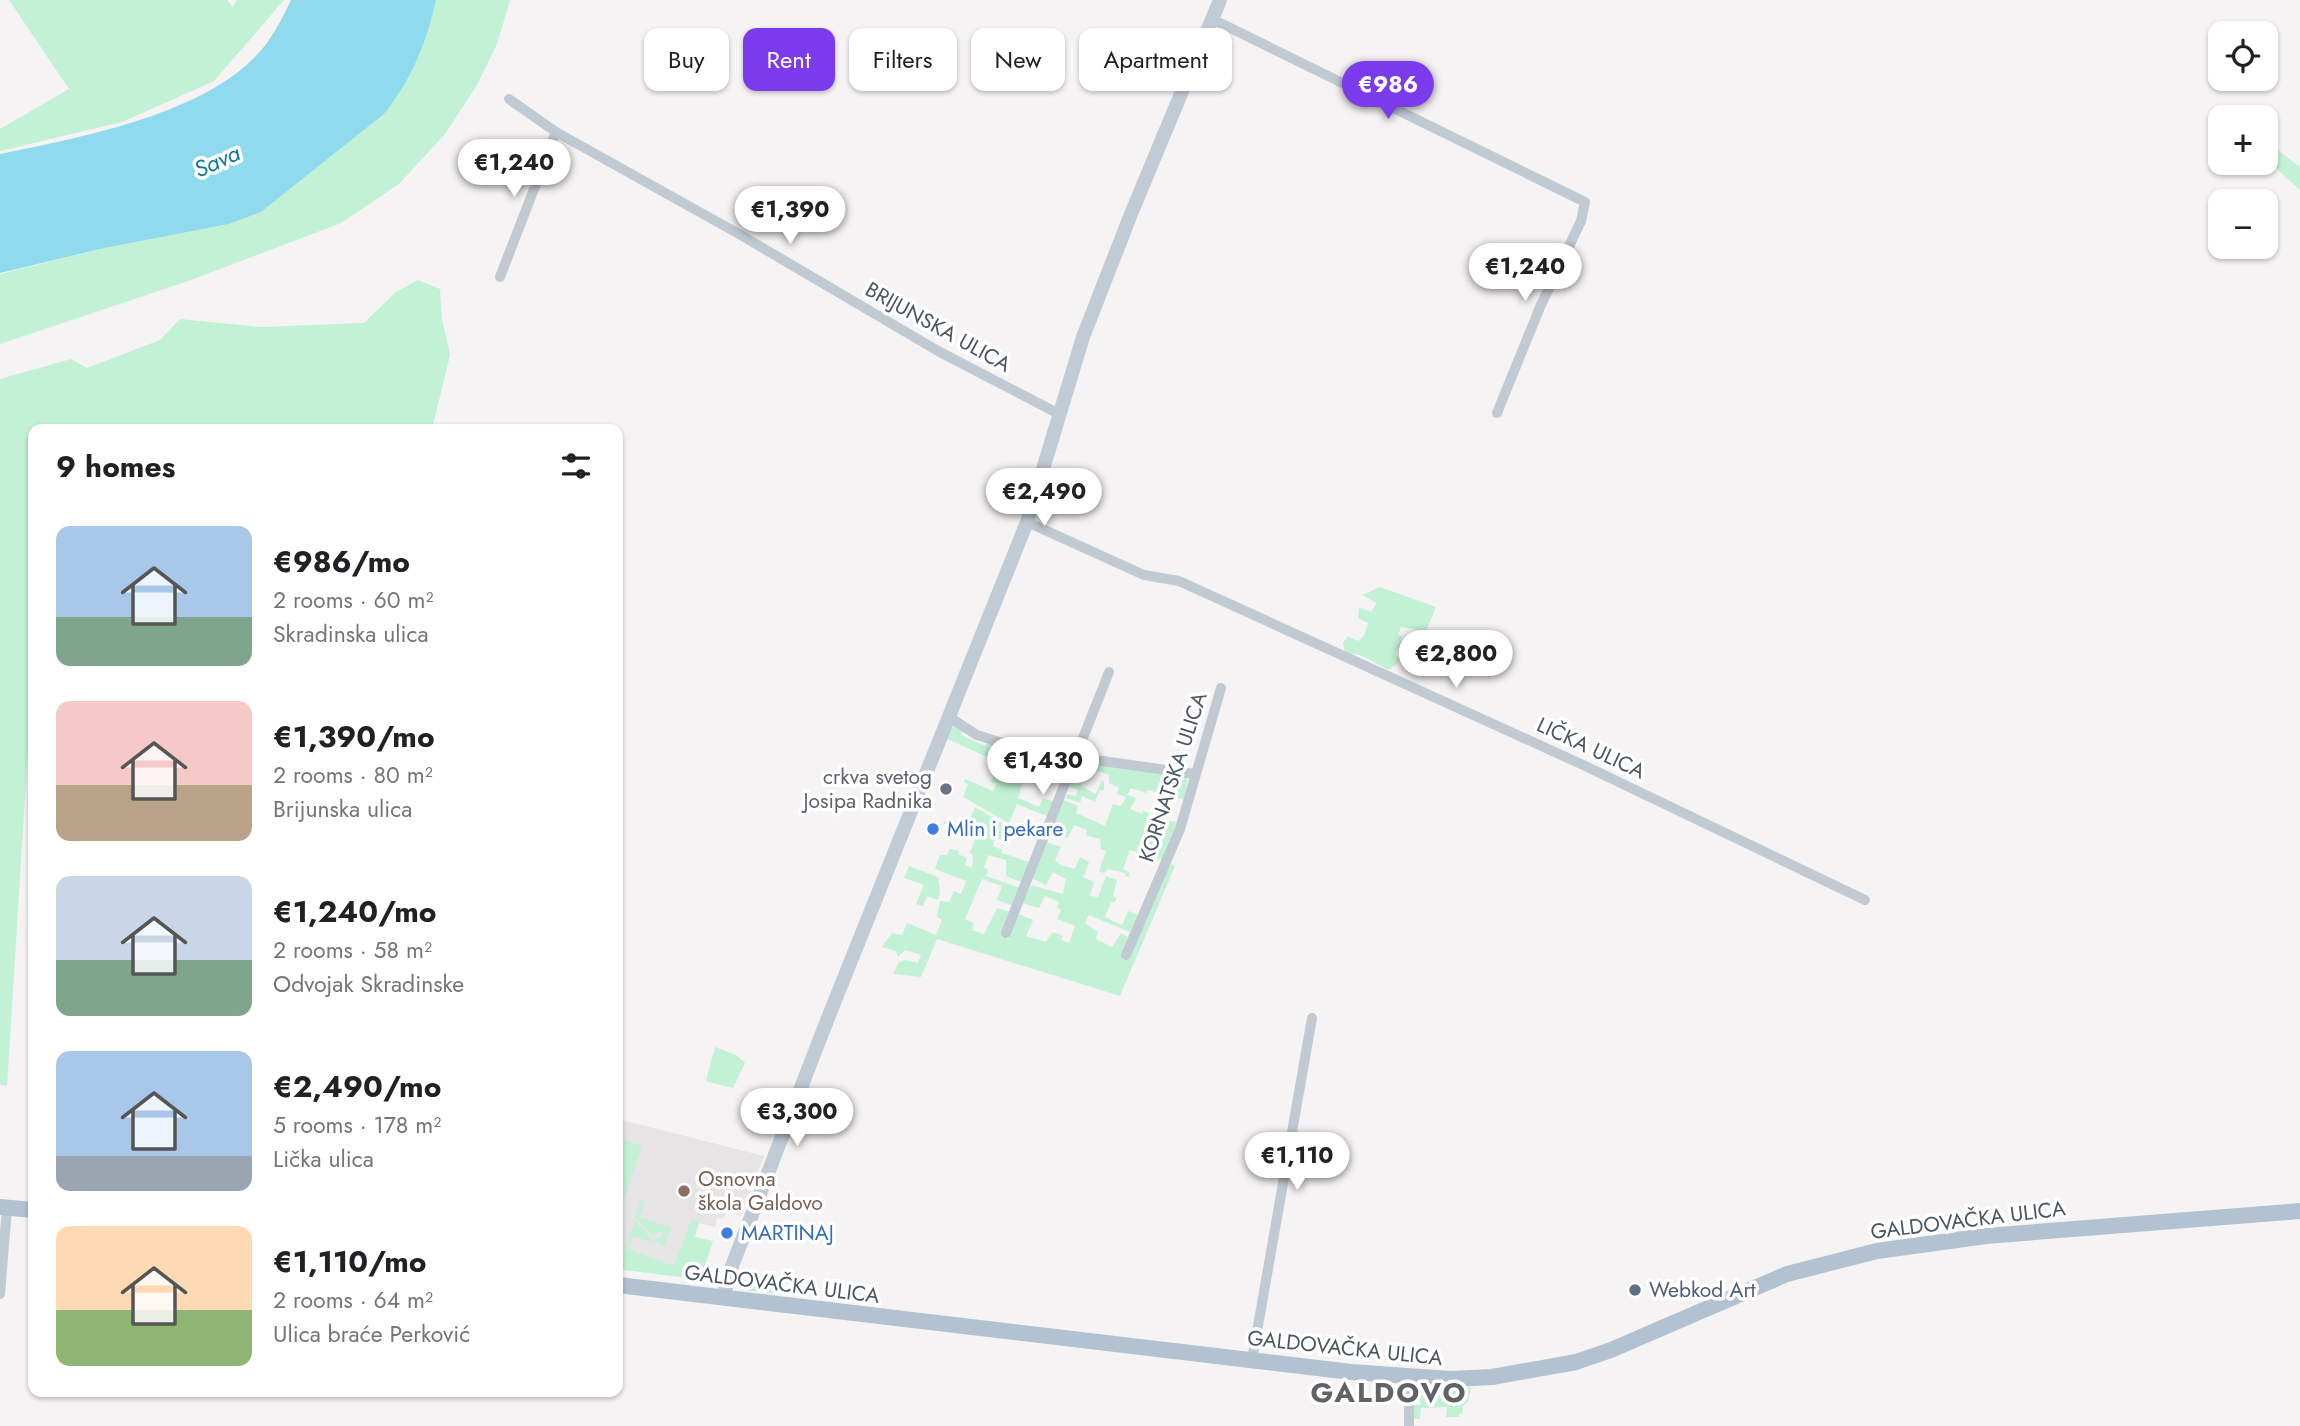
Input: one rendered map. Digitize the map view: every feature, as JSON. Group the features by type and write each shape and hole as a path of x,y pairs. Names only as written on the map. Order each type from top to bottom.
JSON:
{"main road":[{"path":"723,1298 732,1266 828,1018 1027,522 1083,337 1220,0"},
{"path":"3,1207 28,1210"},
{"name":"GALDOVAČKA ULICA","path":"623,1286 1409,1378 1450,1379 1492,1377 1576,1362 1611,1350 1787,1274 1877,1251 1986,1236 2300,1211"}],"street":[{"path":"1212,19 1585,202 1586,206 1540,307 1497,413"},
{"name":"BRIJUNSKA ULICA","path":"509,99 556,132 739,234 938,351 1061,415"},
{"path":"500,277 556,132"},
{"name":"LIČKA ULICA","path":"1027,522 1144,575 1179,580 1581,764 1865,900"},
{"path":"1006,933 1109,672"},
{"name":"KORNATSKA ULICA","path":"1126,954 1180,829 1221,688"},
{"path":"949,718 977,735 1051,755 1076,756 1195,774"},
{"path":"1252,1360 1312,1018"},
{"path":"0,1294 3,1207"},
{"path":"1409,1378 1409,1426"}],"shaded area":[{"name":"Osnovna škola Galdovo","path":"623,1120 764,1156 741,1216 726,1211 723,1219 717,1218 715,1227 699,1223 681,1277 623,1270"}],"green space":[{"path":"9,0 227,0 233,7 237,0 284,0 214,81 122,122 0,151 0,129 69,89"},
{"path":"436,0 510,0 497,44 477,85 445,134 399,184 341,223 191,280 0,344 0,274 100,249 229,224 261,212 384,114 417,60"},
{"path":"2278,150 2300,167 2300,190 2278,170"},
{"path":"418,280 440,289 442,319 450,355 433,424 28,424 28,749 7,1086 0,1085 0,379 71,359 87,368 160,340 180,319 262,327 364,323 396,292"},
{"path":"1380,587 1436,607 1426,631 1401,627 1398,635 1402,636 1401,644 1395,654 1400,661 1389,670 1360,655 1345,653 1343,643 1348,636 1358,641 1364,636 1368,623 1358,618 1359,607 1371,612 1377,603 1362,595"},
{"path":"956,725 963,730 961,735 985,746 989,740 1067,760 1069,764 1062,782 1053,779 1057,766 1041,760 1034,774 1027,771 1025,774 1016,767 1013,774 1019,777 1018,783 1022,785 1018,798 1039,807 1043,798 1055,802 1049,817 1017,804 1009,823 963,797 968,784 964,782 965,779 993,791 996,784 990,782 1003,764 947,739 951,728"},
{"path":"1081,762 1188,777 1184,800 1174,797 1175,791 1159,784 1156,792 1148,790 1146,793 1131,788 1127,795 1136,798 1130,809 1142,814 1143,811 1149,813 1144,828 1162,834 1167,820 1177,822 1162,860 1130,850 1123,869 1130,873 1129,877 1125,876 1125,873 1108,869 1104,873 1099,871 1106,851 1101,849 1100,839 1086,835 1087,830 1074,825 1068,838 1051,832 1063,800 1078,806 1076,813 1105,826 1113,804 1121,806 1126,797 1117,794 1119,788 1109,783 1109,775 1093,769 1086,772 1081,786 1096,794 1102,780 1104,781 1104,790 1099,791 1095,802 1082,796 1080,803 1066,798 1067,794 1076,796 1078,790 1069,787"},
{"path":"975,807 1007,826 1002,840 995,838 993,846 1002,850 1002,853 1029,862 1023,883 1006,876 1006,860 988,855 984,868 988,870 986,876 1020,888 1014,906 997,900 1002,886 982,879 965,919 974,923 972,930 984,934 997,908 1011,912 1001,934 1008,939 1019,914 1033,920 1026,936 1046,942 1052,932 1063,936 1061,940 1069,943 1075,926 1057,919 1061,910 1057,908 1059,902 1045,896 1039,908 1023,903 1031,885 1063,894 1066,879 1053,872 1046,885 1033,879 1046,842 1061,847 1055,860 1061,865 1075,869 1080,857 1089,862 1084,876 1081,876 1094,882 1090,896 1098,897 1106,876 1117,880 1113,896 1117,898 1115,902 1111,902 1105,917 1122,925 1128,911 1138,915 1130,932 1089,915 1085,923 1098,932 1096,939 1112,947 1121,933 1128,937 1122,951 1128,953 1169,863 1175,866 1120,996 937,939 921,977 893,974 899,962 906,960 918,963 921,955 905,950 898,957 896,951 882,947 892,933 902,935 907,923 936,935 942,920 937,917 940,901 949,902 954,891 961,894 966,881 935,869 940,855 947,855 950,849 959,851 958,854 967,858 965,865 972,868 973,855 970,853 975,839 943,823 944,821 965,830"},
{"path":"909,866 938,877 938,900 927,896 923,906 916,904 924,885 904,878"},
{"path":"715,1047 736,1055 745,1063 733,1088 706,1081"},
{"path":"623,1140 642,1146 623,1201"},
{"path":"641,1200 645,1201 639,1217 671,1228 664,1247 654,1239 662,1238 663,1232 652,1235 635,1217"},
{"path":"691,1220 699,1222 695,1237 713,1241 704,1269 697,1268 696,1279 623,1270 623,1255 635,1221 656,1244 633,1236 628,1249 674,1266"},
{"path":"759,1276 767,1284 776,1285 781,1282 787,1295 741,1290 737,1279 747,1281"},
{"path":"1418,1386 1471,1387 1468,1402 1463,1406 1459,1417 1446,1417 1447,1407 1421,1408 1420,1419 1414,1419 1414,1405 1420,1405 1421,1402 1414,1398"}],"water":[{"name":"Sava","path":"291,0 436,0 417,60 384,114 261,212 229,224 100,249 0,273 0,154 134,122 200,96 229,79 259,53 275,31"}],"place":[{"name":"crkva svetog Josipa Radnika","path":"946,789"},
{"name":"Mlin i pekare","path":"933,829"},
{"name":"Osnovna škola Galdovo","path":"684,1191"},
{"name":"MARTINAJ","path":"727,1233"},
{"name":"Webkod Art","path":"1635,1290"}],"district":[{"name":"GALDOVO","path":"1389,1392"}]}
